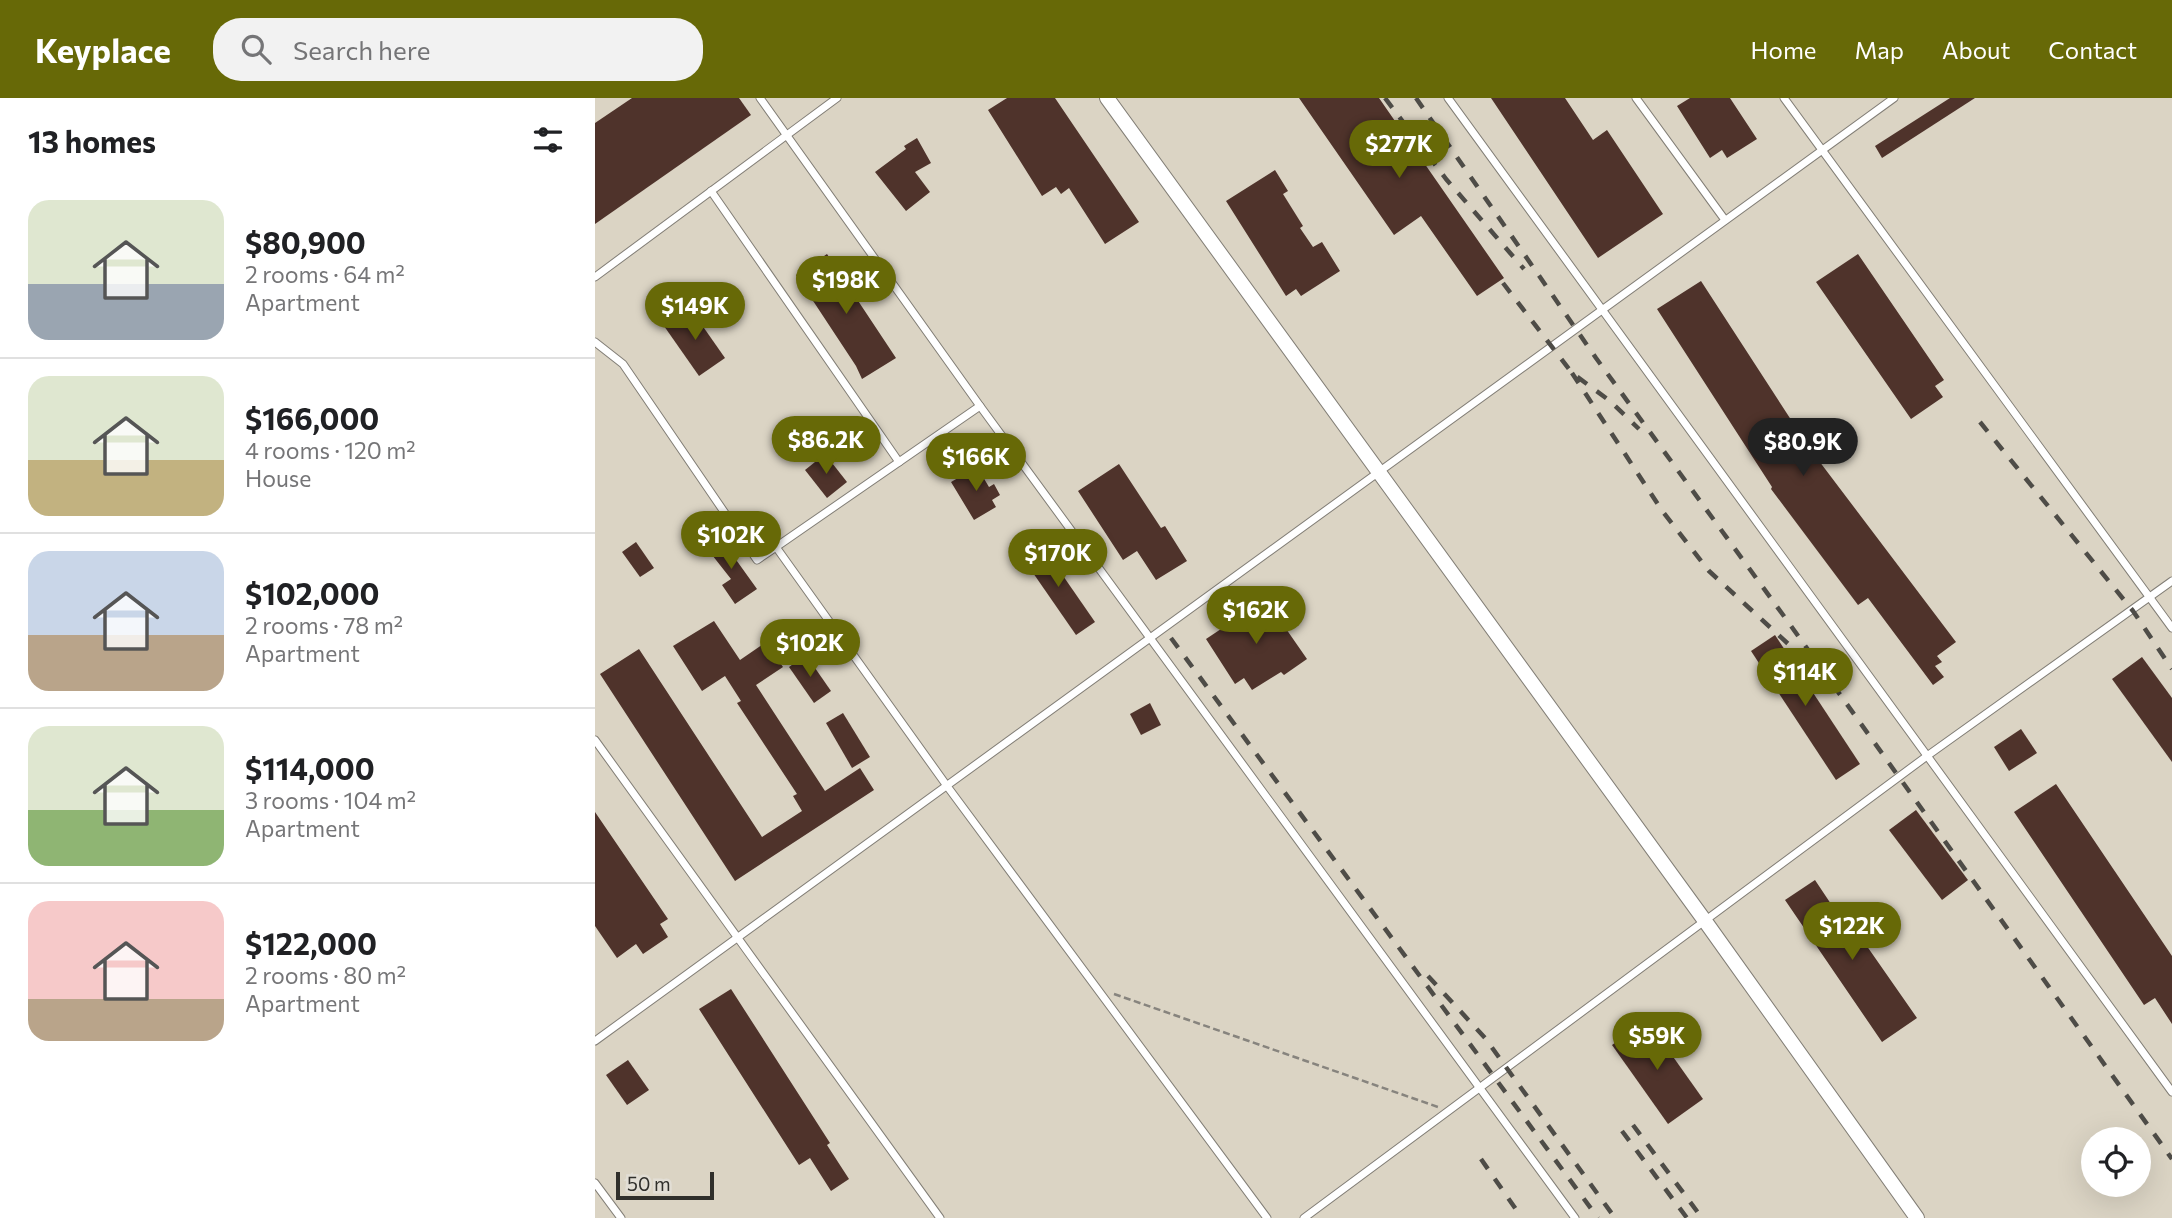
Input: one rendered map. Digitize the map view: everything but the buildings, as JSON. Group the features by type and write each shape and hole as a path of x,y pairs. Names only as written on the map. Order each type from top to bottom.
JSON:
{"street":[{"path":"1107,98 1705,921 1917,1218"}],"lane":[{"path":"760,98 980,406 1575,1218"},
{"path":"595,276 837,98"},
{"path":"1448,98 2172,1092"},
{"path":"1636,98 1725,220"},
{"path":"1784,98 2172,628"},
{"path":"595,1041 1894,98"},
{"path":"711,191 899,462"},
{"path":"595,342 623,364 757,560 980,406"},
{"path":"776,547 947,786 1267,1218"},
{"path":"1304,1218 1927,756 2172,581"},
{"path":"595,740 940,1218"},
{"path":"595,1183 621,1218"}],"path":[{"path":"1097,989 1448,1111"}],"shaded area":[{"path":"595,98 2172,98 2172,1218 595,1218"}],"railway":[{"path":"1385,98 1446,179 1524,269"},
{"path":"1416,98 1596,358 2172,1159"},
{"path":"1503,283 1572,373 1610,401 1639,429"},
{"path":"1572,373 1663,512 1709,571 1810,664"},
{"path":"1980,422 2133,611 2172,669"},
{"path":"1171,638 1598,1218"},
{"path":"1428,976 1485,1038 1615,1218"},
{"path":"1633,1125 1702,1218"},
{"path":"1622,1131 1687,1218"},
{"path":"1481,1159 1522,1218"}]}
